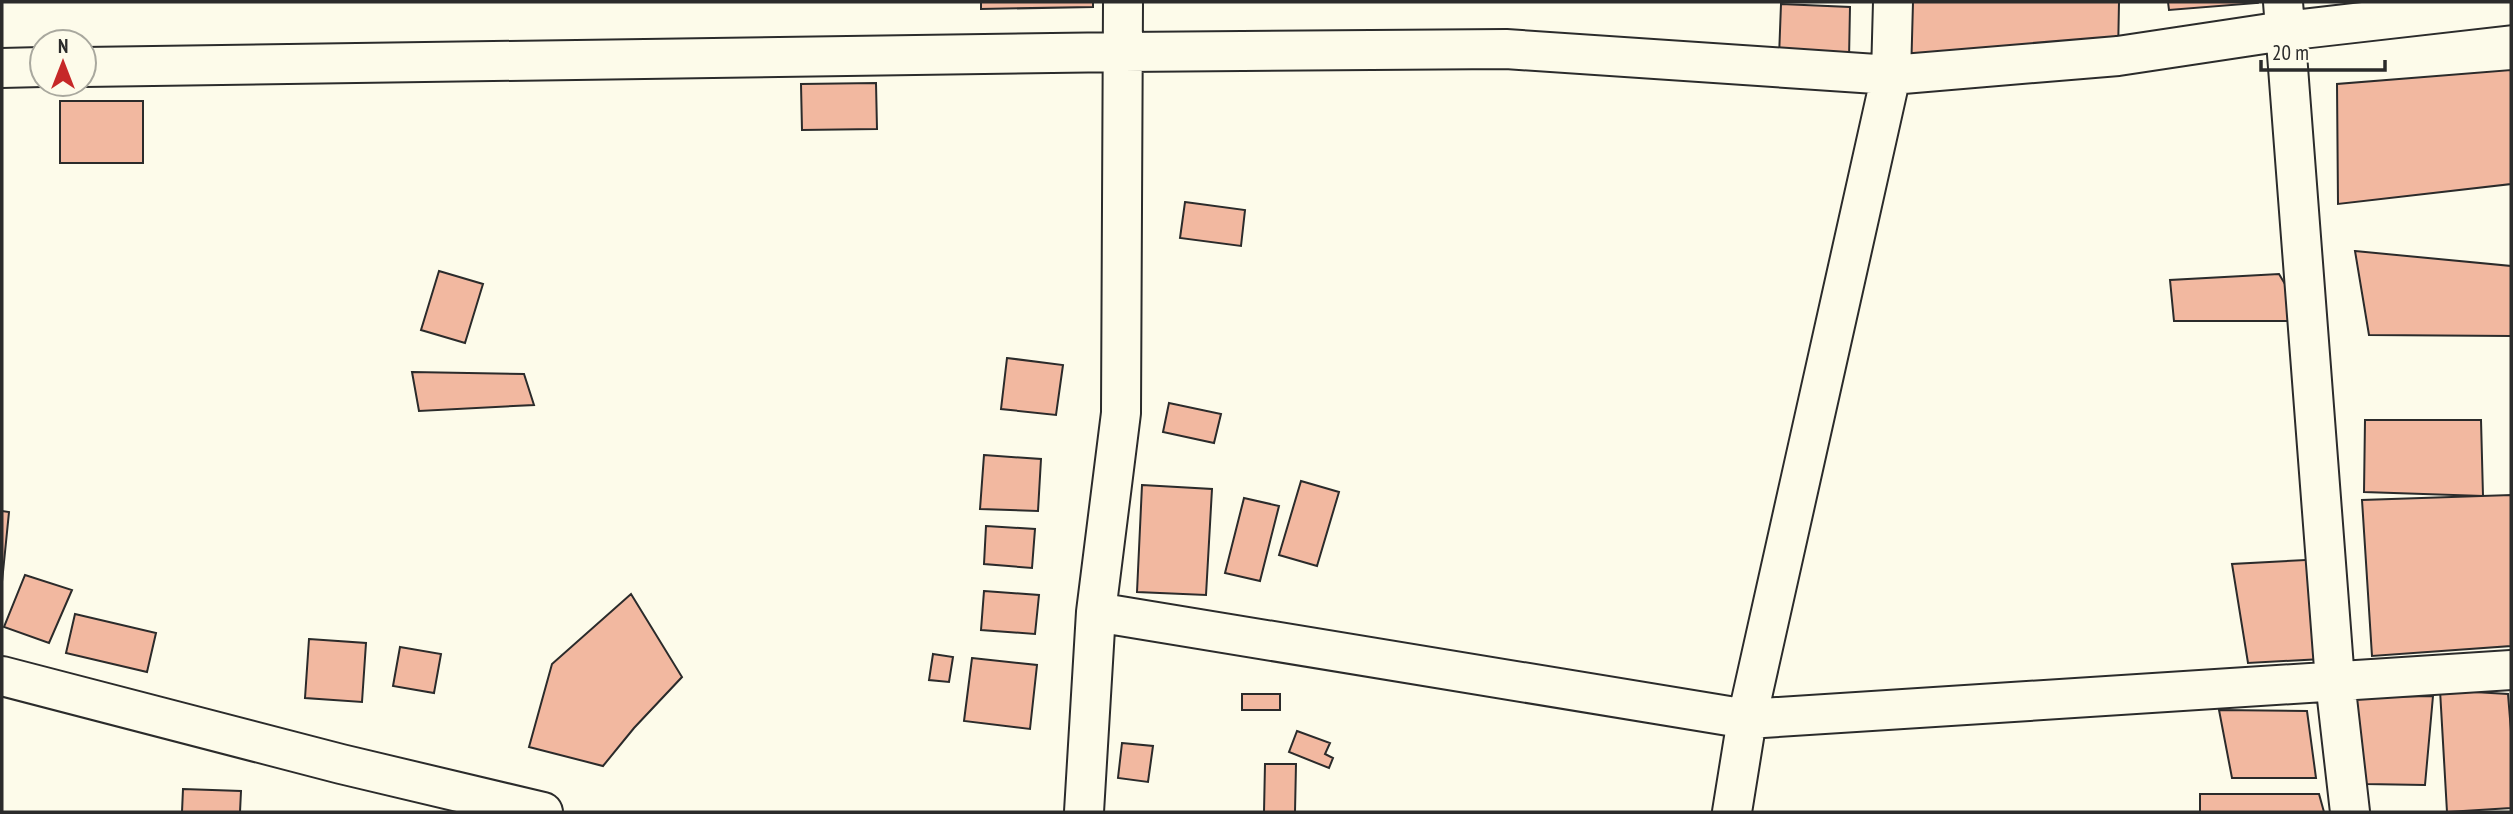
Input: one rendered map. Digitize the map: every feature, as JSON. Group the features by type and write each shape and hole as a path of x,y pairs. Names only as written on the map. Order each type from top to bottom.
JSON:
{"street":[{"path":"1084,812 1096,612 1121,413 1123,2"},
{"path":"1732,812 1747,719 1891,75 1893,2"},
{"path":"98,67 1506,49 1891,75 2118,56 2284,16 2511,5"},
{"path":"2284,16 2335,681 2350,812"},
{"path":"2,68 28,67"},
{"path":"1096,612 1747,719 2511,670"},
{"path":"2,677 341,764 542,812"}],"building":[{"path":"981,2 1093,2 1093,7 981,9"},
{"path":"1903,2 2119,2 2118,56 1902,53"},
{"path":"2168,2 2256,2 2257,3 2169,10"},
{"path":"1781,4 1850,7 1849,59 1779,57"},
{"path":"2511,70 2511,184 2338,204 2337,84"},
{"path":"876,83 877,129 802,130 801,84"},
{"path":"60,101 143,101 143,163 60,163"},
{"path":"1185,202 1245,210 1241,246 1180,238"},
{"path":"2355,251 2511,266 2511,336 2369,335"},
{"path":"439,271 483,284 465,343 421,330"},
{"path":"2279,274 2307,321 2174,321 2170,280"},
{"path":"1007,358 1063,365 1056,415 1001,409"},
{"path":"412,372 524,374 534,405 419,411"},
{"path":"1169,403 1221,414 1214,443 1163,432"},
{"path":"2365,420 2481,420 2483,496 2364,492"},
{"path":"984,455 1041,459 1038,511 980,509"},
{"path":"1301,481 1339,492 1317,566 1279,555"},
{"path":"1142,485 1212,489 1206,595 1137,592"},
{"path":"2511,495 2511,646 2372,656 2362,500"},
{"path":"1244,498 1279,506 1260,581 1225,573"},
{"path":"2,511 9,512 2,582"},
{"path":"986,526 1035,529 1032,568 984,564"},
{"path":"2325,559 2322,659 2248,663 2232,564"},
{"path":"25,575 72,590 49,643 4,627"},
{"path":"984,591 1039,595 1035,634 981,630"},
{"path":"631,594 682,677 603,766 529,747 552,664"},
{"path":"75,614 156,633 147,672 66,653"},
{"path":"309,639 366,643 362,702 305,698"},
{"path":"400,647 441,654 434,693 393,686"},
{"path":"933,654 953,657 949,682 929,680"},
{"path":"972,658 1037,665 1030,729 964,721"},
{"path":"2440,690 2508,694 2511,808 2447,812"},
{"path":"1242,694 1280,694 1280,710 1242,710"},
{"path":"2433,696 2425,785 2365,784 2353,697"},
{"path":"2219,710 2307,711 2316,778 2232,778"},
{"path":"1297,731 1330,743 1325,754 1333,758 1329,768 1289,752"},
{"path":"1122,743 1153,746 1148,782 1118,778"},
{"path":"1265,764 1296,764 1295,812 1264,812"},
{"path":"183,789 241,791 240,812 182,812"},
{"path":"2200,794 2319,794 2324,812 2200,812"}]}
